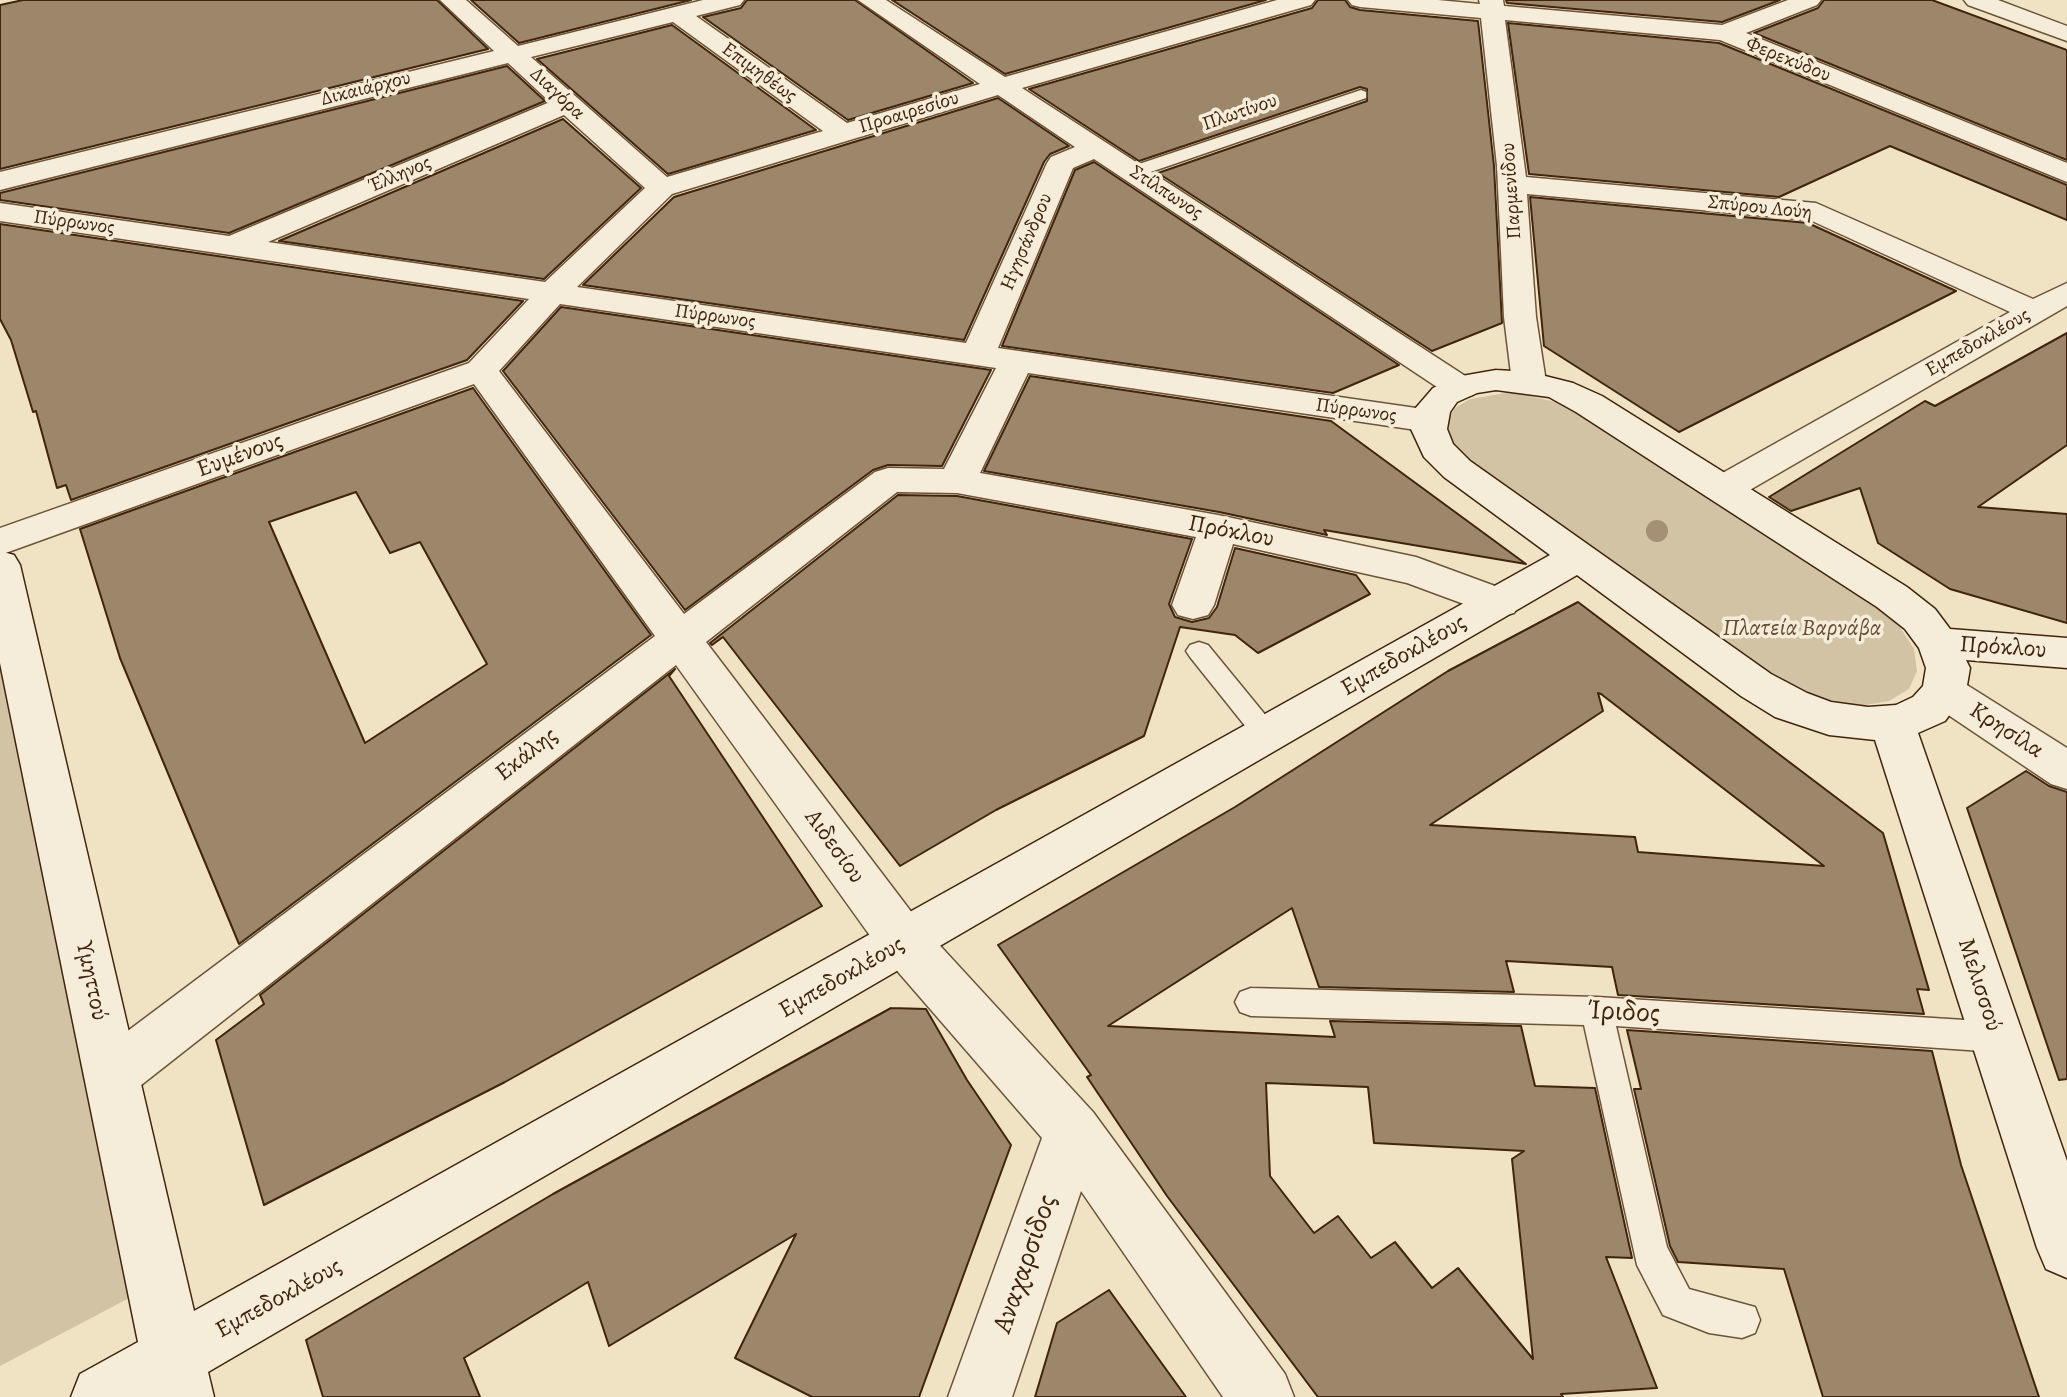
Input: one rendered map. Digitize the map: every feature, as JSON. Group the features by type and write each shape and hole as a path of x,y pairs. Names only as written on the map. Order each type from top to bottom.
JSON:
{"street":[{"name":"Διαγόρα","path":"452,0 662,188"},
{"name":"Δικαιάρχου","path":"0,181 732,0"},
{"name":"Στίλπωνος","path":"870,0 1461,388"},
{"name":"Προαιρεσίου","path":"552,293 662,188 1001,86 1303,0"},
{"path":"1360,0 1493,7"},
{"path":"1724,33 1809,0"},
{"path":"1976,0 2067,34"},
{"name":"Φερεκύδου","path":"1493,7 1724,33 2067,173"},
{"name":"Παρμενίδου","path":"1493,7 1513,184 1520,317 1529,382"},
{"name":"Επιμηθέως","path":"676,13 843,133"},
{"name":"Έλληνος","path":"232,246 567,104"},
{"name":"Ηγησάνδρου","path":"978,355 1061,163 1097,148"},
{"name":"Σπύρου Λούη","path":"1513,184 1816,212 2034,311"},
{"name":"Πύρρωνος","path":"0,212 1430,421"},
{"path":"481,370 552,293"},
{"name":"Εμπεδοκλέους","path":"1723,489 2067,293"},
{"path":"957,481 1017,361"},
{"name":"Ευμένους","path":"0,542 481,370"},
{"name":"Αιδεσίου","path":"481,370 904,942 1073,1131 1262,1397"},
{"path":"1496,380 1529,382 1561,390 1589,404 1892,597 1920,619 1938,643 1948,668 1944,691 1929,709 1892,722 1868,724 1829,718 1791,705 1756,685 1578,557 1457,469 1437,449 1429,429 1430,421 1432,410 1445,395 1496,380"},
{"name":"Εκάλης","path":"112,1075 888,480 957,481"},
{"name":"Πρόκλου","path":"957,481 1218,528 1416,571 1499,603"},
{"path":"1193,605 1218,528"},
{"name":"Εμπεδοκλέους","path":"103,1397 178,1377 904,942 1578,557"},
{"name":"Υμηττού","path":"0,565 178,1377"},
{"name":"Πρόκλου","path":"1938,643 2067,653"},
{"name":"Κρησίλα","path":"1944,691 2067,771"},
{"name":"Μελισσού","path":"1892,722 2067,1248"},
{"name":"Αναχαρσίδος","path":"980,1397 1073,1131"}],"lane":[{"name":"Πλωτίνου","path":"1133,172 1361,95"},
{"path":"1199,651 1267,735"},
{"name":"Ίριδος","path":"1251,1002 1597,1011 1997,1037"},
{"path":"1597,1011 1650,1252 1676,1302 1709,1315 1742,1320"}],"green space":[{"name":"Πλατεία Βαρνάβα","path":"1511,392 1556,402 1576,413 1877,608 1900,627 1914,649 1917,671 1909,689 1889,701 1860,706 1827,703 1794,691 1467,462 1453,448 1447,433 1447,420 1455,408 1470,399"},
{"path":"0,597 154,1285 0,1366"}],"building":[{"path":"23,0 437,0 488,49 0,169 0,5"},
{"path":"471,0 691,0 519,43"},
{"path":"747,0 855,0 973,83 848,120 703,17 741,8"},
{"path":"892,0 1266,0 1005,74"},
{"path":"1318,0 1345,0 1350,7 1360,10 1478,21 1494,166 1502,323 1432,351 1158,173 1367,101 1367,89 1360,87 1139,161 1029,89 1312,8"},
{"path":"1506,0 1780,0 1722,22 1507,3"},
{"path":"1824,0 1932,0 2067,50 2067,160 1754,33 1818,8"},
{"path":"1508,23 1719,43 2067,185 2067,220 1890,146 1779,197 1529,174"},
{"path":"672,25 816,130 668,174 537,59"},
{"path":"507,66 545,101 229,233 0,200 0,193"},
{"path":"998,98 1069,146 1050,154 1044,162 964,340 583,285 674,197"},
{"path":"563,119 641,188 544,279 279,241"},
{"path":"1094,162 1399,365 1333,393 1002,346 1075,170"},
{"path":"1530,197 1808,223 1956,291 1679,432 1544,346"},
{"path":"0,224 523,301 467,360 71,500 66,485 57,488 36,411 33,412 11,340 0,319"},
{"path":"561,307 991,370 942,466 888,465 873,470 685,610 503,371"},
{"path":"2067,333 2067,445 1978,507 2067,514 2067,623 1950,589 1878,543 1860,488 1791,511 1769,497 1925,401 1935,406"},
{"path":"1030,376 1331,421 1526,564 1324,530 1327,535 1219,512 984,471"},
{"path":"473,388 651,635 239,944 120,658 80,529","holes":["356,492 390,553 420,542 487,664 365,743 269,522"]},
{"path":"898,495 957,496 1192,539 1169,604 1175,617 1192,622 1209,618 1217,607 1235,548 1356,575 1370,594 1258,653 1235,635 1180,627 1144,736 996,810 900,866 723,637 712,645 710,643"},
{"path":"1578,602 1883,833 1929,990 1917,989 1924,1014 1618,995 1612,967 1506,961 1514,992 1319,987 1292,908 1108,1026 1335,1037 1330,1021 1521,1026 1535,1086 1595,1088 1632,1258 1606,1257 1657,1388 1561,1394 1563,1397 1318,1397 1167,1196 1087,1077 1091,1075 998,945 1235,807 1448,671","holes":["1598,693 1601,694 1824,866 1638,852 1635,837 1430,825 1603,711","1266,1083 1368,1087 1374,1143 1524,1151 1512,1159 1533,1359 1458,1268 1432,1288 1395,1242 1371,1258 1338,1216 1314,1233 1270,1176"]},
{"path":"675,669 669,676 822,906 505,1082 264,1205 216,1040 264,1004 260,995"},
{"path":"2026,771 2049,786 2067,792 2067,1079 2059,1080 1967,808"},
{"path":"891,1008 926,1009 967,1080 1011,1145 919,1397 812,1397 735,1358 796,1234 609,1346 588,1282 464,1358 480,1397 323,1397 306,1340 553,1194"},
{"path":"1627,1030 1932,1051 1961,1165 2039,1397 1823,1397 1784,1269 1678,1262 1670,1246 1634,1089 1641,1089"},
{"path":"1109,1290 1186,1397 1035,1397 1057,1323"}]}
